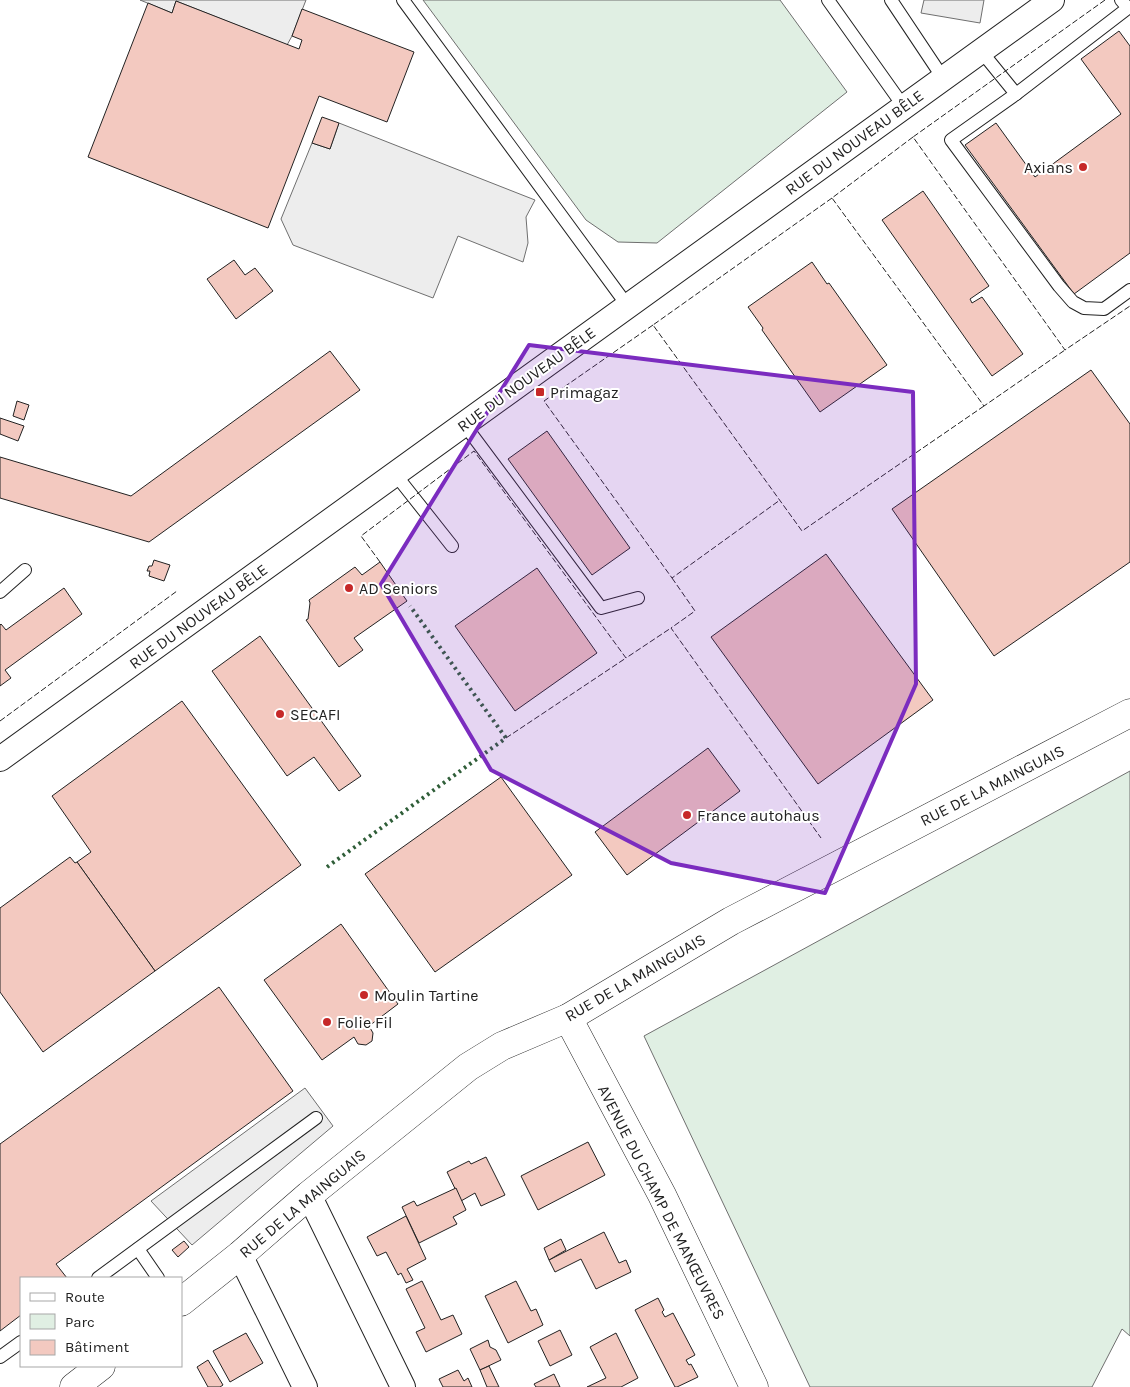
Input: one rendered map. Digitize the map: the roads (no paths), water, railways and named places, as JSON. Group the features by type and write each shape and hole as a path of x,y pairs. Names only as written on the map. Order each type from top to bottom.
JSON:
{"street":[{"name":"RUE DU NOUVEAU BÊLE","path":"0,758 1052,0"},
{"name":"RUE DE LA MAINGUAIS","path":"182,1301 240,1255 309,1195 468,1067 502,1046 568,1018 730,921 1130,713"},
{"name":"AVENUE DU CHAMP DE MANŒUVRES","path":"568,1018 662,1195 754,1387"},
{"path":"309,1195 403,1387"},
{"path":"240,1255 305,1387"},
{"path":"74,1387 100,1367"}],"lane":[{"path":"403,0 627,305"},
{"path":"828,0 904,107"},
{"path":"891,0 944,78"},
{"path":"1126,5 1016,94 951,140 1059,286 1073,302 1084,308 1104,309 1130,290"},
{"path":"981,51 1016,94"},
{"path":"464,424 601,608 638,598"},
{"path":"396,474 452,546"},
{"path":"0,592 25,570"},
{"path":"99,1277 316,1118"},
{"path":"138,1249 157,1277"},
{"path":"0,1357 20,1343"}],"place":[{"name":"Axians","path":"1083,167"},
{"name":"Primagaz","path":"540,392"},
{"name":"AD Seniors","path":"349,588"},
{"name":"SECAFI","path":"280,714"},
{"name":"France autohaus","path":"687,815"},
{"name":"Moulin Tartine","path":"364,995"},
{"name":"Folie Fil","path":"327,1022"}]}
